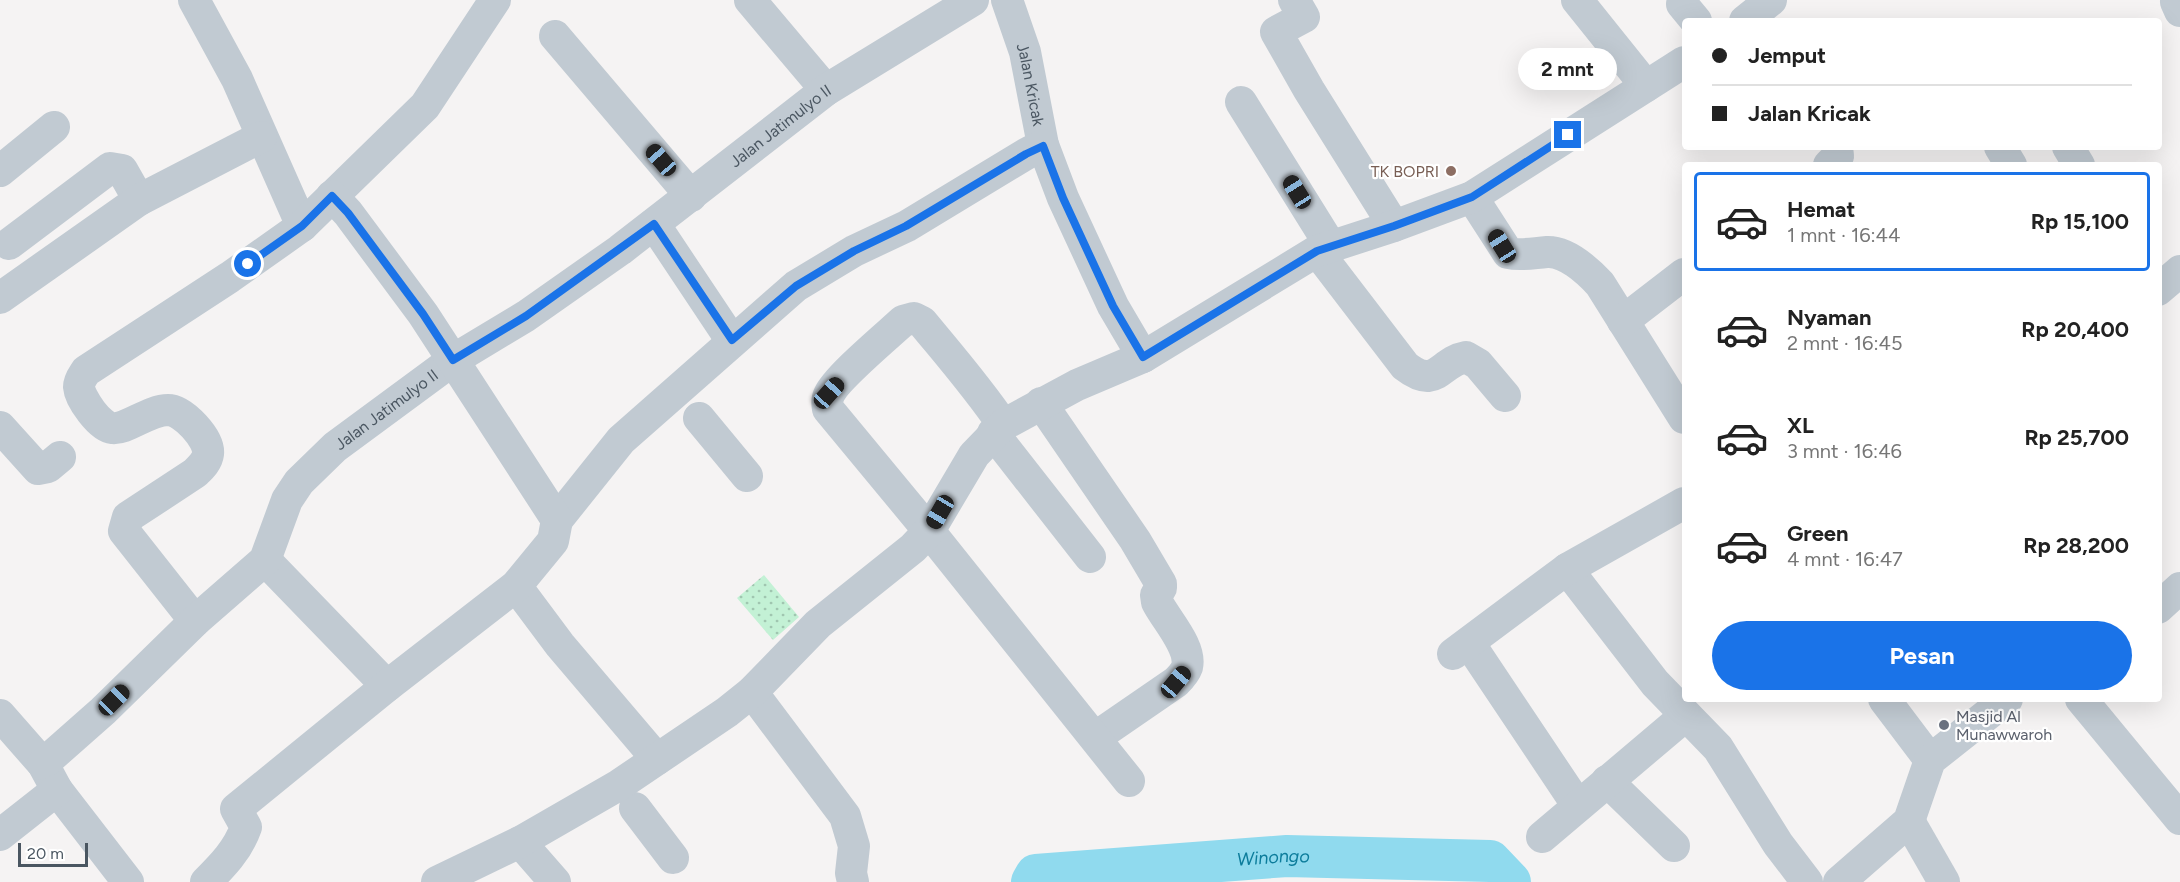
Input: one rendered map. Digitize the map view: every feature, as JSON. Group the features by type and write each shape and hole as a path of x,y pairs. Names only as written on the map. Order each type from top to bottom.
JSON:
{"street":[{"path":"194,0 237,79 302,226"},
{"path":"195,621 124,531 128,517 202,466 208,453 206,444 189,419 176,411 160,410 120,428 105,426 99,422 81,394 79,384 86,370 230,277 302,226 425,106 495,0"},
{"path":"750,0 826,90"},
{"name":"Jalan Jatimulyo II","path":"0,835 103,711 195,621 265,560 284,507 299,482 335,447 453,360 526,316 654,224 826,90 972,0"},
{"name":"Jalan Kricak","path":"1007,0 1025,52 1043,146 1063,198 1113,306 1143,357"},
{"path":"1294,0 1304,17 1276,32 1309,90 1394,226"},
{"path":"1577,0 1646,86"},
{"path":"1749,18 1771,0"},
{"path":"555,36 691,196"},
{"path":"437,882 626,795 657,759 728,712 752,692 818,624 913,548 929,531 974,455 998,429 1041,403 1143,357 1323,248 1394,226 1472,197 1682,63"},
{"path":"1241,102 1323,248 1399,360 1413,372 1422,376 1432,376 1459,358 1466,357 1478,364 1505,396"},
{"path":"0,171 54,127"},
{"path":"0,298 139,200 261,137"},
{"path":"206,882 225,863 242,840 246,827 236,809 387,686 516,586 553,541 557,520 621,440 685,400 732,340 796,286 854,251 906,226 1043,146"},
{"path":"29,276 4,237 110,168 122,170 139,200"},
{"path":"332,196 348,213 423,314 557,520"},
{"path":"1472,197 1508,253 1517,255 1556,252 1591,274 1682,415"},
{"path":"654,224 732,340"},
{"path":"2162,287 2180,271"},
{"path":"1623,321 1682,276"},
{"path":"1090,557 998,429 982,394 922,322 914,318 903,321 829,393 828,409 1096,737 1129,781"},
{"path":"685,400 747,476"},
{"path":"1041,403 1135,540 1161,584 1156,595 1157,602 1184,645 1188,658 1184,673 1176,682 1096,737"},
{"path":"0,427 38,469 48,467 60,457"},
{"path":"1578,806 1461,648 1567,568 1682,504"},
{"path":"265,560 387,686"},
{"path":"1567,568 1655,683 1718,748 1778,844 1807,882"},
{"path":"516,586 560,645 657,759"},
{"path":"2162,604 2180,588"},
{"path":"752,692 845,816 854,846 851,873 853,882"},
{"path":"1886,702 1930,760"},
{"path":"1839,882 1910,821 1930,760 2003,702"},
{"path":"2083,702 2180,819"},
{"path":"0,716 50,777 129,882"},
{"path":"1542,837 1685,716"},
{"path":"1607,781 1674,846"},
{"path":"626,795 673,858"},
{"path":"1910,821 1944,882"},
{"path":"520,842 554,882"}],"green space":[{"path":"764,575 799,617 773,640 737,598"}],"waterway":[{"name":"Winongo","path":"1032,882 1036,875 1287,856 1490,861 1510,882"}],"place":[{"name":"TK BOPRI","path":"1451,171"},
{"name":"Masjid Al Munawwaroh","path":"1944,725"}],"route":[{"path":"248,264 302,226 332,196 348,213 423,314 453,360 526,316 654,224 732,340 796,286 854,251 906,226 1043,146 1063,198 1113,306 1143,357 1317,251 1472,197 1568,135"}]}
